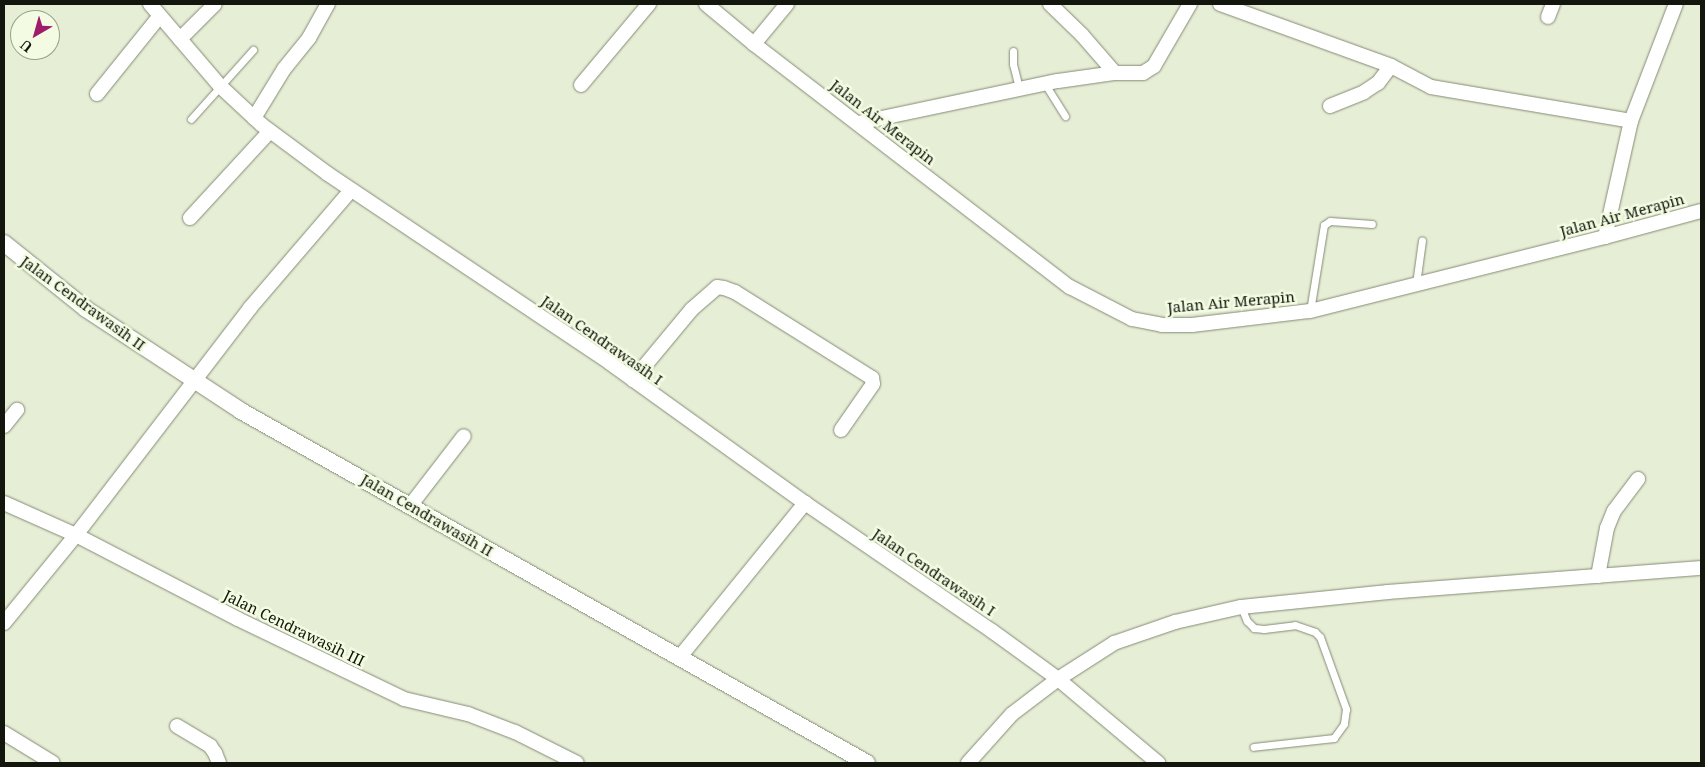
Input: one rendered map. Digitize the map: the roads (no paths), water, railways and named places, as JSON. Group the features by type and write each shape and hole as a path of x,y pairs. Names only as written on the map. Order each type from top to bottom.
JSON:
{"street":[{"name":"Jalan Cendrawasih I","path":"150,4 159,17 220,86 270,131 351,190 633,380 805,503 1058,678 1158,763"},
{"path":"180,39 215,4"},
{"path":"254,118 284,69 309,38 328,4"},
{"path":"581,85 648,4"},
{"name":"Jalan Air Merapin","path":"706,4 754,44 858,123 1016,248 1070,287 1132,319 1162,325 1192,325 1310,311 1605,237 1701,210"},
{"path":"754,44 787,4"},
{"path":"1050,4 1082,35 1115,73"},
{"path":"858,123 1045,83 1115,73 1143,73 1152,69 1190,4"},
{"path":"1220,4 1391,66 1430,87 1631,121"},
{"path":"1605,237 1631,121 1676,4"},
{"path":"97,94 159,17"},
{"path":"1330,106 1364,92 1378,83 1391,66"},
{"path":"190,218 270,131"},
{"path":"4,623 76,535 250,308 351,190"},
{"name":"Jalan Cendrawasih II","path":"4,243 86,309 193,382 241,411 867,763"},
{"path":"633,380 692,309 717,287 724,288 768,312 872,378 873,384 841,430"},
{"path":"4,426 17,410"},
{"path":"410,506 464,436"},
{"path":"1598,576 1605,536 1614,511 1638,480"},
{"name":"Jalan Cendrawasih III","path":"4,503 76,535 238,620 404,699 468,714 516,732 577,763"},
{"path":"679,658 805,503"},
{"path":"968,763 1012,714 1058,678 1114,643 1175,622 1241,607 1388,592 1701,568"},
{"path":"178,726 210,746 219,763"},
{"path":"4,733 53,763"}],"lane":[{"path":"191,119 253,50"},
{"path":"1013,51 1013,64 1019,88"},
{"path":"1045,83 1065,116"},
{"path":"1310,311 1324,225 1330,221 1372,224"},
{"path":"1416,284 1422,240"},
{"path":"1241,607 1247,621 1254,628 1264,629 1295,625 1315,632 1320,637 1346,709 1344,724 1334,738 1308,743 1253,747"}]}
